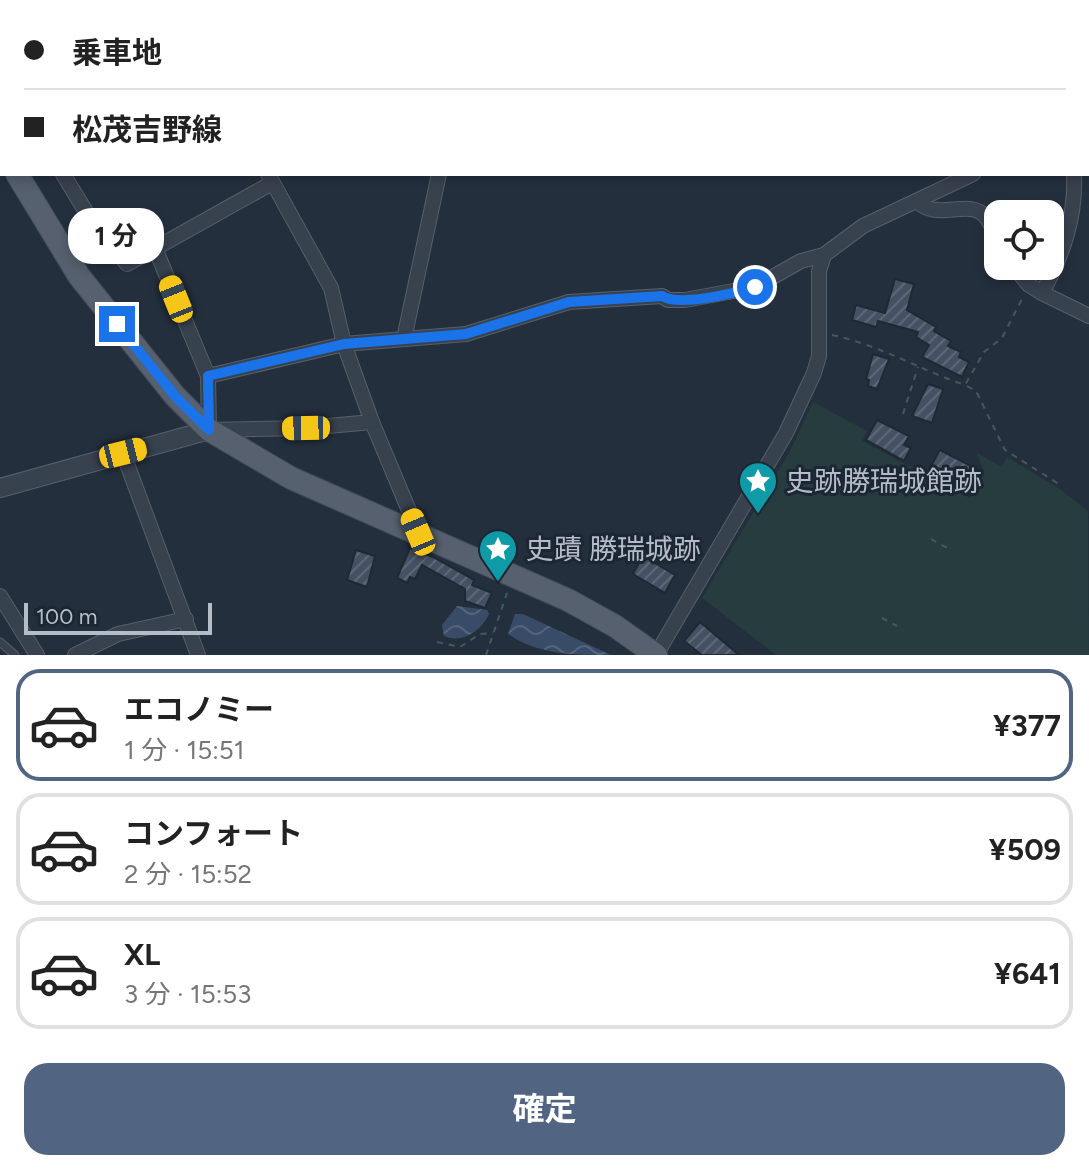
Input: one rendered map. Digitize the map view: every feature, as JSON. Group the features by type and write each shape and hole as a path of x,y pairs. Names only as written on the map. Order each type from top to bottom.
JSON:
{"main road":[{"path":"21,181 79,276 175,396 209,430 291,478 508,572 615,626 656,655"}],"street":[{"path":"64,176 91,220 127,264 270,179 331,288 344,344 372,422 418,532"},
{"path":"404,339 439,176"},
{"path":"208,376 344,344 466,334 569,302 662,296 668,300 685,300 739,292 755,287 801,261 824,255 863,226 969,176"},
{"path":"1036,289 1055,268 1072,221 1074,176"},
{"path":"917,201 932,211 975,210 984,215"},
{"path":"155,248 208,376 209,430"},
{"path":"656,655 786,433 814,373 820,332 819,271 824,255"},
{"path":"1027,280 1036,289 1089,316"},
{"path":"0,488 209,430 306,428 372,422"},
{"path":"123,453 198,655"},
{"path":"0,596 37,655"},
{"path":"75,655 118,634 186,619"}],"lane":[{"path":"0,642 15,655"}],"path":[{"path":"965,385 984,352 1002,338 1036,289"},
{"path":"820,332 879,347 976,391 1005,450 1062,486"},
{"path":"903,414 918,367"},
{"path":"931,539 949,549"},
{"path":"486,655 507,592 508,572"},
{"path":"882,618 897,626"},
{"path":"437,642 460,647 480,634 494,633"}],"green space":[{"path":"813,402 867,431 862,441 970,498 984,472 977,453 1002,467 1007,457 1060,489 1088,511 1089,655 776,655 702,598 789,453"}],"water":[{"path":"457,606 487,610 489,614 481,626 464,637 444,636 442,625"},
{"path":"515,614 523,614 611,655 544,650 520,641 508,634"}],"building":[{"path":"895,279 914,284 907,310 936,327 934,331 951,341 948,346 961,352 959,357 969,362 962,377 922,357 929,345 916,337 918,332 878,321 876,327 852,320 856,305 885,313"},
{"path":"873,354 889,359 877,389 868,386 869,380 866,379"},
{"path":"928,384 943,389 932,423 912,416"},
{"path":"877,420 909,436 904,445 911,448 904,461 866,440"},
{"path":"940,450 975,468 966,485 931,466"},
{"path":"410,548 433,557 474,580 472,585 492,593 485,608 465,601 465,589 422,565 415,579 410,577 407,583 397,578"},
{"path":"356,550 375,556 367,587 347,580"},
{"path":"643,556 675,575 665,593 633,574"},
{"path":"700,622 739,655 702,655 684,641"}],"place":[{"name":"史跡勝瑞城館跡","path":"758,515"},
{"name":"史蹟 勝瑞城跡","path":"498,583"}],"route":[{"path":"117,324 175,396 209,430 208,376 344,344 466,334 569,302 662,296 668,300 685,300 755,287"}]}
